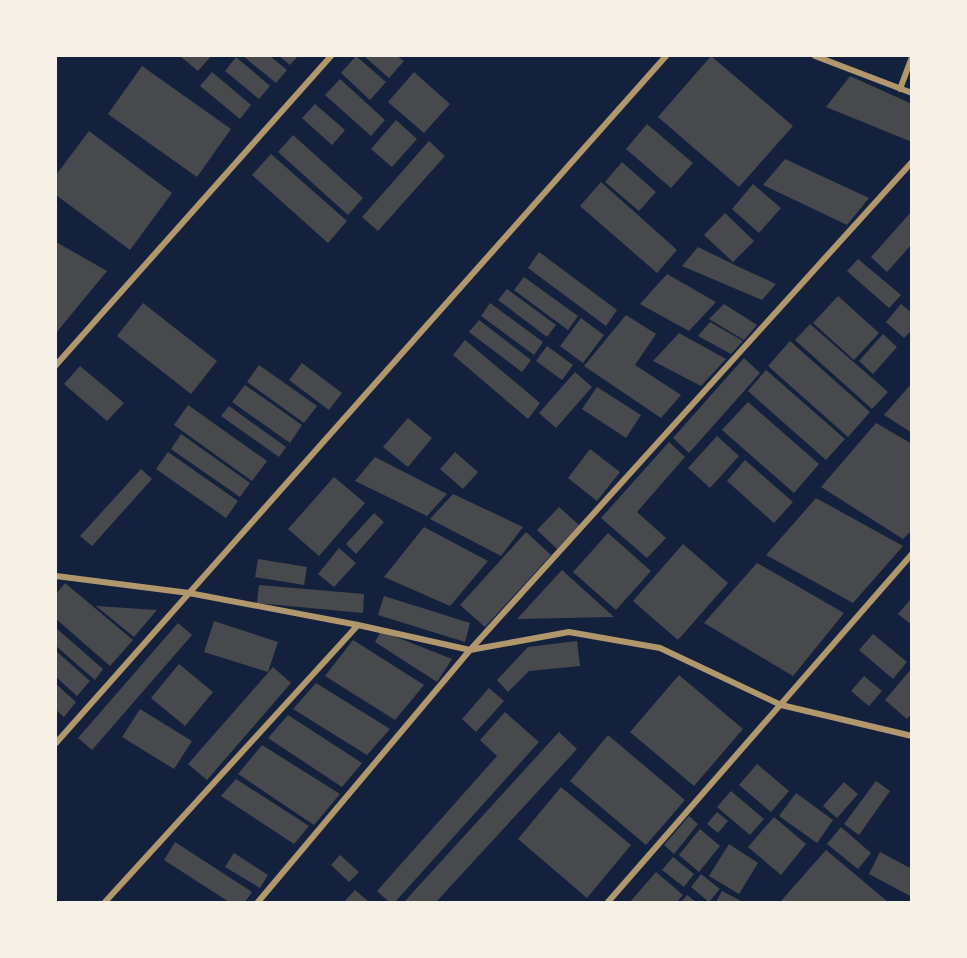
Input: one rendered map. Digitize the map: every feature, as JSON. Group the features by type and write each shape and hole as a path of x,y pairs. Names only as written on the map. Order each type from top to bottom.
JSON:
{"street":[{"path":"56,365 331,56"},
{"path":"56,743 666,56"},
{"path":"815,56 912,93"},
{"path":"900,88 912,57"},
{"path":"258,903 470,650 912,162"},
{"path":"608,903 912,554"},
{"path":"56,576 189,593 358,625 470,650 569,632 660,648 781,705 912,736"},
{"path":"105,903 358,625"}],"building":[{"path":"180,56 211,56 198,71"},
{"path":"243,56 270,56 287,70 276,83"},
{"path":"279,56 298,56 290,65"},
{"path":"356,56 386,82 370,100 341,73"},
{"path":"364,56 397,56 404,61 389,78"},
{"path":"711,56 793,126 739,187 658,117"},
{"path":"236,57 270,86 259,99 225,71"},
{"path":"142,66 231,129 197,177 108,114"},
{"path":"212,72 251,105 240,119 200,86"},
{"path":"414,72 450,104 424,133 388,102"},
{"path":"850,76 912,104 912,142 826,107"},
{"path":"340,79 385,120 371,136 325,95"},
{"path":"315,104 345,130 332,145 302,118"},
{"path":"396,120 417,139 392,167 371,149"},
{"path":"647,124 693,163 671,188 626,149"},
{"path":"89,131 172,193 130,250 56,195 56,175"},
{"path":"293,135 363,198 348,215 278,152"},
{"path":"429,141 445,156 378,231 362,217"},
{"path":"271,154 347,221 328,243 252,175"},
{"path":"785,159 869,198 847,225 763,185"},
{"path":"622,162 656,192 639,211 605,182"},
{"path":"601,182 677,250 657,273 580,206"},
{"path":"753,184 781,208 759,233 732,209"},
{"path":"912,211 912,244 887,272 871,257"},
{"path":"725,213 754,241 733,262 704,235"},
{"path":"56,242 107,271 56,333"},
{"path":"698,247 776,284 762,300 682,266"},
{"path":"539,252 617,310 606,326 528,268"},
{"path":"858,259 901,295 889,308 847,271"},
{"path":"667,274 716,302 689,331 640,304"},
{"path":"524,277 578,316 568,330 514,290"},
{"path":"507,289 556,325 547,337 498,300"},
{"path":"838,296 879,333 854,360 813,323"},
{"path":"143,303 217,361 191,394 117,336"},
{"path":"490,303 543,342 534,355 481,316"},
{"path":"724,304 757,325 744,340 709,319"},
{"path":"901,304 912,313 912,330 904,338 886,322"},
{"path":"626,315 656,334 635,365 681,395 661,418 584,366"},
{"path":"581,318 604,335 583,363 560,346"},
{"path":"479,320 531,360 522,372 469,332"},
{"path":"710,322 743,341 731,354 698,336"},
{"path":"810,324 888,392 872,409 795,340"},
{"path":"679,333 726,359 701,386 653,361"},
{"path":"883,334 897,347 873,374 859,361"},
{"path":"465,340 540,403 528,419 453,355"},
{"path":"790,341 870,412 848,437 768,366"},
{"path":"547,346 573,365 562,380 536,361"},
{"path":"744,358 760,373 689,453 673,438"},
{"path":"302,363 342,393 329,410 289,380"},
{"path":"259,365 317,406 304,423 247,382"},
{"path":"80,366 124,403 107,421 64,384"},
{"path":"766,370 845,439 826,460 748,391"},
{"path":"575,372 592,387 556,428 539,413"},
{"path":"912,383 912,433 884,415"},
{"path":"245,385 302,425 290,443 232,402"},
{"path":"597,387 641,415 626,438 582,409"},
{"path":"748,402 819,464 794,493 722,430"},
{"path":"188,405 267,461 252,481 174,425"},
{"path":"229,406 286,447 279,457 221,416"},
{"path":"408,418 432,438 408,467 383,447"},
{"path":"876,423 912,444 912,530 903,539 821,487"},
{"path":"181,434 250,483 240,497 171,449"},
{"path":"717,436 739,456 710,488 688,468"},
{"path":"669,442 685,457 637,512 666,538 647,558 601,518"},
{"path":"590,449 620,472 597,501 568,478"},
{"path":"168,452 238,501 226,518 156,469"},
{"path":"455,452 478,472 463,489 440,469"},
{"path":"375,457 447,494 427,516 355,481"},
{"path":"745,460 793,502 774,523 727,481"},
{"path":"141,469 152,479 92,546 80,536"},
{"path":"334,477 365,503 319,556 288,529"},
{"path":"453,494 523,527 501,556 430,519"},
{"path":"816,498 903,546 853,603 766,555"},
{"path":"559,507 579,525 557,549 537,530"},
{"path":"374,513 384,522 356,554 346,544"},
{"path":"424,527 488,561 450,606 384,577"},
{"path":"526,532 551,555 485,627 460,605"},
{"path":"608,533 651,571 616,610 573,572"},
{"path":"683,544 728,583 678,640 633,601"},
{"path":"339,548 356,563 334,587 318,574"},
{"path":"258,559 307,567 304,585 255,577"},
{"path":"757,563 844,613 793,676 704,623"},
{"path":"562,570 614,617 517,619"},
{"path":"65,583 133,640 110,666 56,619 56,594"},
{"path":"259,585 364,594 363,613 257,603"},
{"path":"384,596 470,623 465,642 378,615"},
{"path":"910,600 912,602 912,625 898,614"},
{"path":"96,606 157,610 134,637"},
{"path":"214,621 278,642 268,672 204,652"},
{"path":"178,623 192,635 92,750 78,738"},
{"path":"56,628 103,669 95,680 56,646"},
{"path":"381,631 452,659 437,682 375,642"},
{"path":"873,634 907,662 893,679 859,650"},
{"path":"353,640 424,685 395,720 325,676"},
{"path":"577,641 580,666 529,671 508,692 497,680 528,647"},
{"path":"56,651 90,681 77,696 56,677"},
{"path":"179,664 213,692 185,726 151,698"},
{"path":"273,667 291,683 207,780 188,764"},
{"path":"912,668 912,713 907,719 885,700"},
{"path":"679,675 743,729 694,786 630,732"},
{"path":"864,676 882,691 869,706 851,691"},
{"path":"316,683 390,729 367,755 293,709"},
{"path":"56,684 76,702 64,717 56,710"},
{"path":"489,688 504,701 476,732 462,719"},
{"path":"140,709 192,741 174,769 122,737"},
{"path":"505,712 539,742 395,902 389,902 377,891 497,756 480,740"},
{"path":"288,715 362,763 342,787 268,738"},
{"path":"559,732 577,749 436,902 404,902"},
{"path":"608,735 685,800 646,845 570,781"},
{"path":"262,745 340,794 314,825 238,774"},
{"path":"757,764 789,791 771,812 739,785"},
{"path":"236,779 309,826 294,844 221,796"},
{"path":"876,781 890,791 859,835 844,824"},
{"path":"844,782 858,794 837,818 823,806"},
{"path":"561,787 631,845 587,898 518,839"},
{"path":"731,791 764,819 750,835 717,807"},
{"path":"796,793 833,820 817,843 779,816"},
{"path":"717,812 728,821 718,833 707,824"},
{"path":"689,816 698,824 674,854 664,845"},
{"path":"774,817 806,844 781,875 748,847"},
{"path":"841,827 871,853 858,869 827,844"},
{"path":"700,829 720,846 699,872 679,855"},
{"path":"175,842 252,892 245,902 229,902 164,860"},
{"path":"729,844 758,863 739,894 709,876"},
{"path":"826,850 888,902 780,902"},
{"path":"880,852 912,869 912,897 869,874"},
{"path":"234,853 268,875 260,888 225,867"},
{"path":"340,855 359,872 349,882 331,865"},
{"path":"673,857 694,874 684,887 662,870"},
{"path":"656,872 683,895 677,902 630,902"},
{"path":"701,874 720,889 709,902 691,887"},
{"path":"355,890 369,902 344,902"},
{"path":"722,891 743,902 716,902"},
{"path":"687,895 696,902 681,902"}]}
